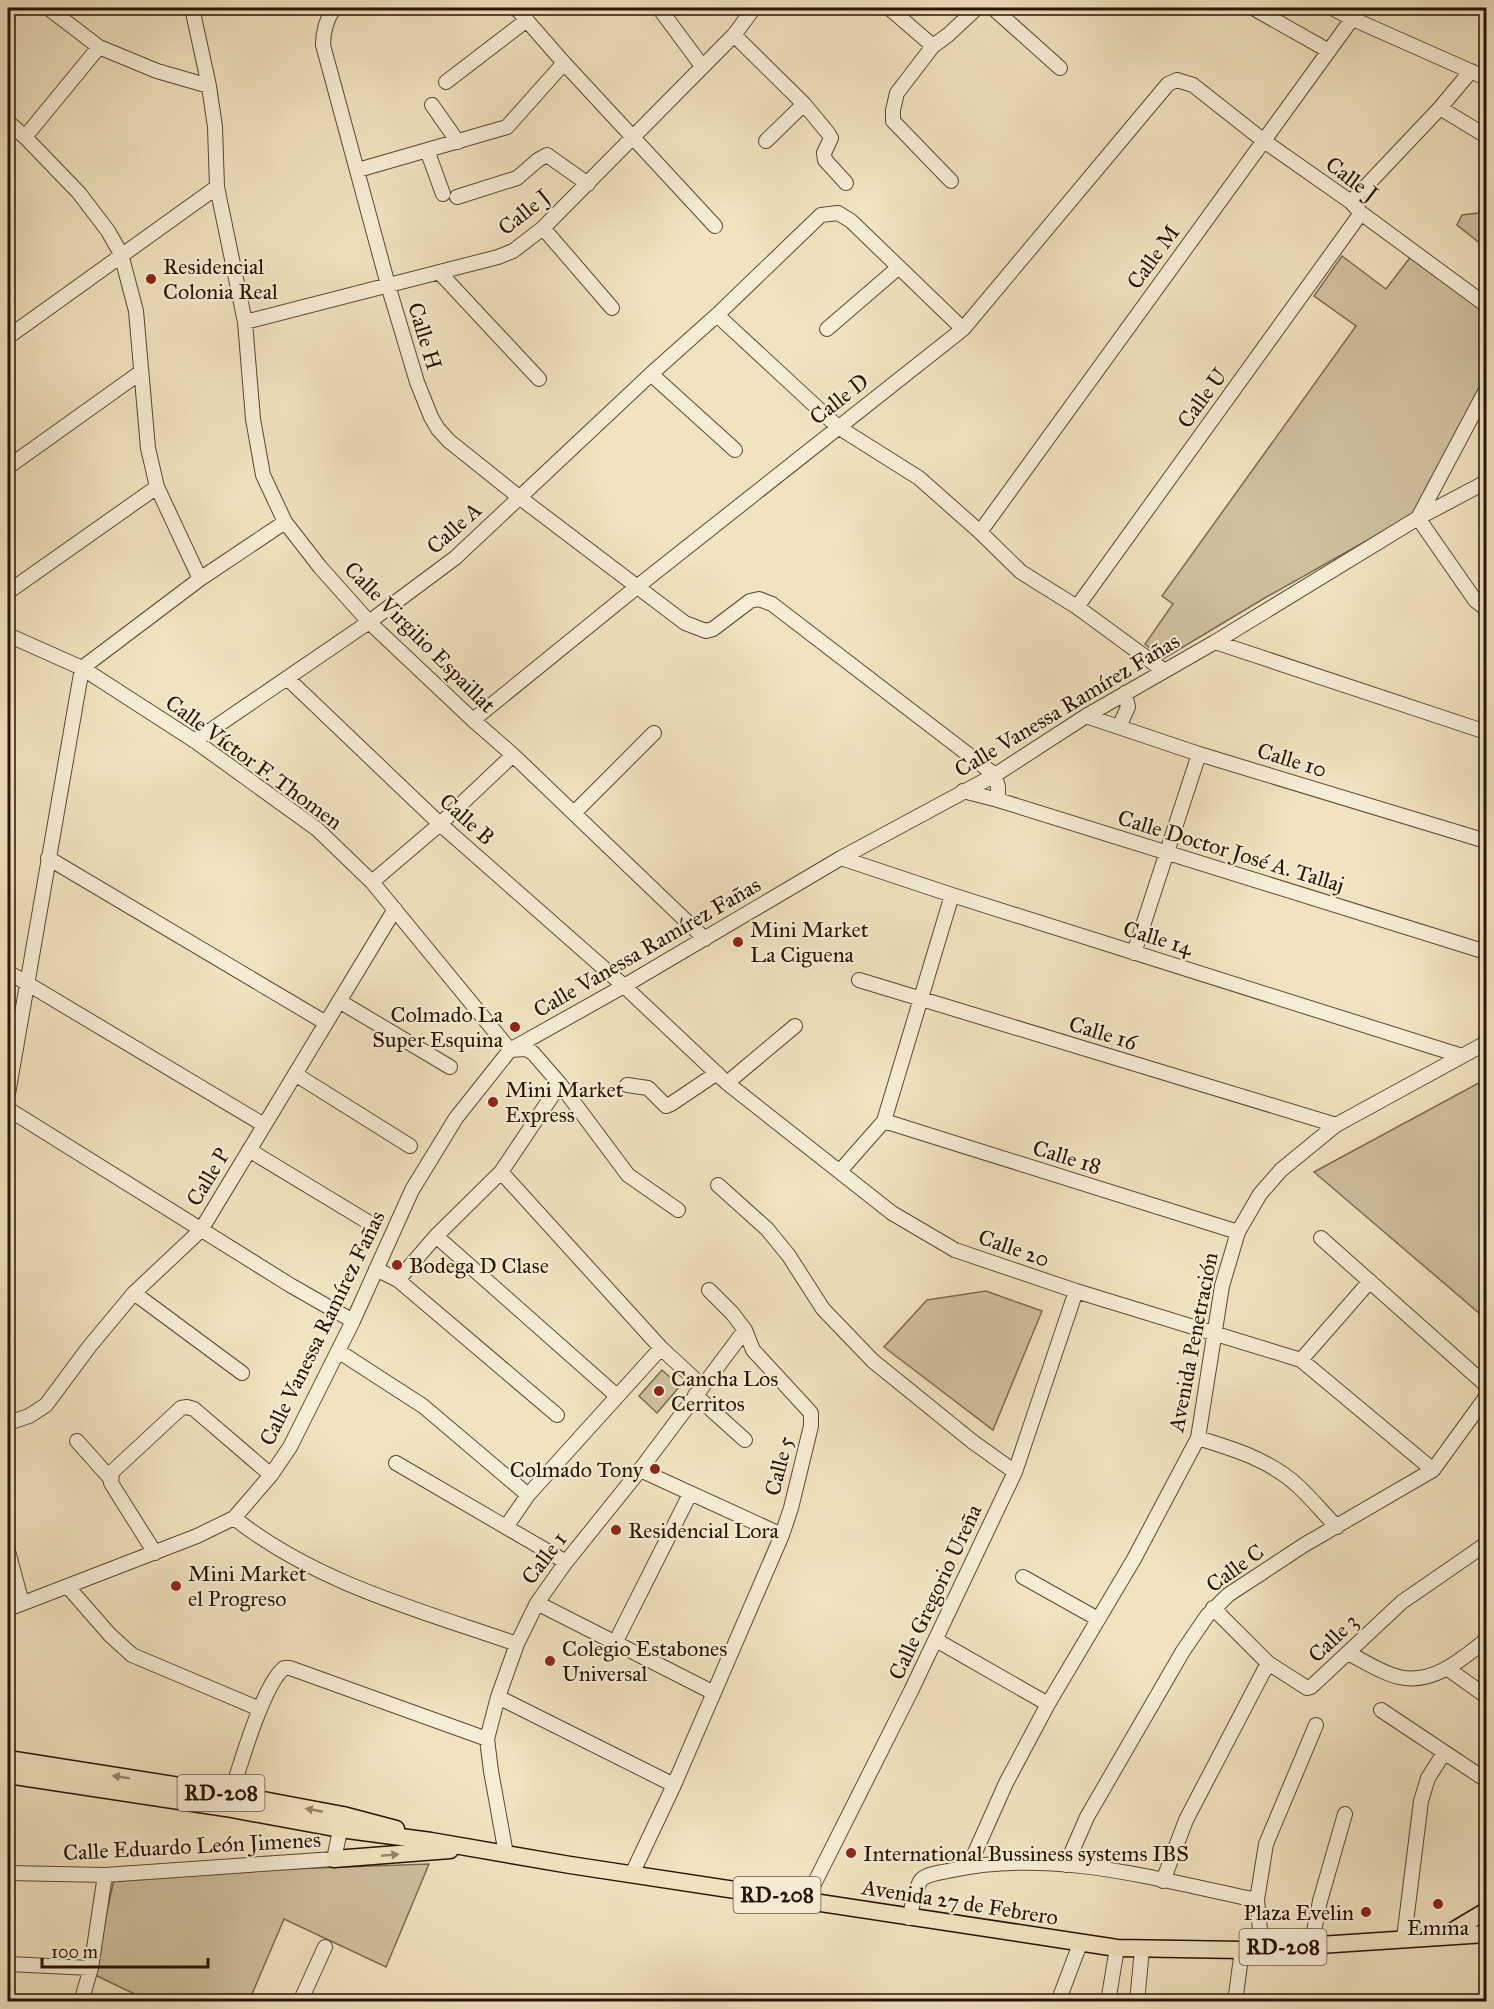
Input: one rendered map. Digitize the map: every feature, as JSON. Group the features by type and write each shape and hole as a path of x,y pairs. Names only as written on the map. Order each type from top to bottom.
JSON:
{"main road":[{"name":"Avenida 27 de Febrero","path":"8,1759 231,1794 342,1822"},
{"name":"Avenida 27 de Febrero","path":"8,1775 226,1808 342,1822 372,1822 431,1841 506,1854 909,1918 1117,1948 1242,1950 1486,1934"},
{"path":"334,1860 474,1848"},
{"path":"1443,1937 1486,1911"}],"street":[{"path":"48,8 99,46 147,67 209,86"},
{"name":"Calle Virgilio Espaillat","path":"192,8 209,86 217,187 245,322 253,418 262,475 285,522 320,567 369,622 513,755 705,939"},
{"name":"Calle H","path":"334,8 323,31 323,45 388,285 417,382 438,429 449,441 519,497 686,623 706,631 713,629 750,601 759,599 772,604 995,775"},
{"path":"516,8 715,226"},
{"path":"659,8 702,66"},
{"name":"Calle J","path":"245,322 498,257 513,251 543,228 634,138 734,35 754,8"},
{"path":"889,8 933,46"},
{"path":"951,181 893,121 892,110 897,93 933,46 977,8"},
{"path":"993,8 1060,68"},
{"path":"1253,8 1329,51"},
{"path":"1332,8 1357,13 1486,78"},
{"name":"Calle M","path":"980,532 1357,13"},
{"path":"446,82 527,20"},
{"path":"734,35 804,104 830,135 830,141 824,153 825,160 846,183"},
{"path":"25,137 99,46"},
{"path":"358,170 507,127 564,63"},
{"path":"1351,202 1440,108 1471,71"},
{"name":"Calle D","path":"473,720 638,586 963,329 1168,84 1177,80 1193,85"},
{"name":"Calle J","path":"1193,85 1264,141 1351,202 1361,213 1486,305"},
{"path":"766,141 804,104"},
{"path":"432,105 458,142"},
{"path":"1440,108 1486,136"},
{"path":"8,122 79,193 108,231 121,254 136,312 148,448 157,487 200,579"},
{"path":"428,150 443,194"},
{"path":"457,197 517,178 547,155 588,184"},
{"path":"8,337 217,187"},
{"name":"Calle A","path":"195,741 369,622 455,558 717,315 821,215 829,212 838,213 851,220 898,267"},
{"name":"Calle U","path":"1077,607 1361,213"},
{"path":"543,228 612,308"},
{"path":"827,328 898,267 963,329"},
{"path":"439,272 539,379"},
{"path":"717,315 838,427 919,478 1021,572 1077,607 1163,670"},
{"path":"8,467 141,372"},
{"path":"651,374 735,450"},
{"path":"1486,390 1418,518 1475,600 1486,609"},
{"name":"Calle Vanessa Ramírez Fañas","path":"8,1610 155,1553 234,1518 271,1475 290,1447 338,1351 412,1190 456,1118 510,1050 624,986 841,858 995,775 1086,716 1163,670 1215,642 1418,518 1486,482"},
{"path":"8,592 157,487"},
{"path":"8,1094 82,668 200,579 285,522"},
{"name":"Calle Víctor F. Thomen","path":"8,635 82,668 195,741 317,829 372,882 510,1050"},
{"path":"1215,642 1486,732"},
{"name":"Calle B","path":"287,678 440,824 624,986"},
{"path":"1119,727 1128,707 1125,693"},
{"name":"Calle 10","path":"1086,716 1199,754 1486,841"},
{"path":"574,813 654,733"},
{"path":"1134,953 1199,754"},
{"path":"372,882 440,824 513,755"},
{"path":"995,775 998,800"},
{"name":"Calle Doctor José A. Tallaj","path":"963,791 1486,952"},
{"path":"48,858 326,1023"},
{"name":"Calle 14","path":"841,858 1462,1056"},
{"path":"840,1171 884,1121 952,895"},
{"name":"Calle P","path":"8,1424 29,1416 46,1405 89,1347 134,1293 201,1230 395,909"},
{"path":"8,972 264,1125"},
{"name":"Calle 16","path":"858,980 1336,1125"},
{"name":"Calle 20","path":"624,986 722,1078 892,1212 955,1250 1213,1335 1301,1360 1432,1470"},
{"path":"339,1001 450,1067"},
{"path":"627,1084 648,1088 666,1106 722,1078 795,1026"},
{"name":"Avenida Penetración","path":"969,1866 1006,1783 1048,1704 1134,1558 1198,1438 1222,1286 1238,1232 1260,1194 1281,1170 1336,1125 1486,1042"},
{"path":"510,1050 526,1049 533,1053 560,1084 628,1175 678,1210"},
{"path":"295,1074 410,1146"},
{"path":"398,1280 436,1236 501,1172 560,1084"},
{"path":"8,1109 352,1321"},
{"name":"Calle 18","path":"884,1121 1238,1232"},
{"path":"249,1150 368,1222"},
{"path":"501,1172 746,1440"},
{"path":"718,1185 767,1229 789,1256 823,1309 873,1361 1015,1472"},
{"path":"436,1236 617,1396"},
{"path":"1321,1238 1486,1384"},
{"path":"376,1269 398,1280 557,1415"},
{"path":"1301,1360 1370,1281"},
{"name":"Calle 5","path":"632,1874 674,1785 782,1535 808,1438 811,1413 753,1350 745,1330 709,1290"},
{"name":"Calle Gregorio Ureña","path":"806,1900 936,1640 1015,1472 1076,1291"},
{"path":"134,1293 242,1373"},
{"name":"Calle 1","path":"506,1854 490,1771 488,1739 498,1697 517,1644 537,1603 566,1562 640,1470 745,1330"},
{"path":"506,1527 528,1495 661,1348"},
{"path":"338,1351 423,1406 528,1495"},
{"name":"Calle C","path":"1066,1865 1087,1817 1184,1652 1213,1608 1228,1595 1294,1551 1432,1470 1484,1400"},
{"path":"110,1478 112,1472 181,1408 187,1407 194,1409 271,1475"},
{"path":"1198,1438 1235,1449 1281,1473 1298,1486 1337,1527"},
{"path":"77,1441 110,1478 155,1553"},
{"path":"396,1463 566,1562"},
{"path":"640,1470 782,1535"},
{"path":"615,1643 690,1494"},
{"path":"234,1518 260,1539 304,1564 352,1587 517,1644"},
{"name":"Calle 3","path":"1213,1608 1268,1663 1307,1688 1311,1687 1402,1602 1486,1544"},
{"path":"8,1551 22,1603"},
{"path":"1023,1577 1098,1619"},
{"path":"68,1587 110,1635 132,1655 260,1709"},
{"path":"537,1603 714,1693"},
{"path":"936,1640 1048,1704"},
{"path":"1348,1653 1399,1677 1416,1679 1448,1669 1486,1640"},
{"path":"1163,1881 1186,1820 1268,1663"},
{"path":"231,1794 260,1709 279,1672 284,1668 290,1668 488,1739"},
{"path":"1448,1669 1486,1696"},
{"path":"498,1697 674,1785"},
{"path":"1381,1710 1486,1780"},
{"path":"1262,1949 1257,1900 1266,1844 1316,1725"},
{"path":"1404,1938 1421,1801 1428,1778 1444,1753"},
{"path":"1311,1946 1320,1901 1345,1814"},
{"name":"Calle Eduardo León Jimenes","path":"8,1873 105,1875 334,1860 342,1822"},
{"path":"909,1918 922,1879 969,1866 1014,1863 1100,1869 1257,1900"},
{"path":"81,2001 91,1968 105,1875"},
{"path":"1058,2001 1080,1944"},
{"path":"300,2001 325,1947"},
{"path":"1108,2001 1117,1948"},
{"path":"1137,2001 1142,1949"},
{"path":"1235,2001 1242,1950"},
{"path":"8,1964 91,1968"}],"shaded area":[{"path":"1486,202 1486,243 1481,244 1457,225 1462,215 1478,213"},
{"path":"1412,255 1486,311 1486,380 1414,514 1263,599 1163,659 1145,644 1173,604 1162,596 1356,326 1314,296 1342,256 1386,289"},
{"path":"1486,1079 1486,1319 1314,1172"},
{"path":"986,1291 1042,1311 993,1430 884,1347 927,1300"},
{"name":"Cancha Los Cerritos","path":"662,1370 680,1386 657,1413 639,1396"},
{"path":"429,1864 386,1967 284,1919 249,2001 149,2001 93,1974 115,1875"}],"place":[{"name":"Residencial Colonia Real","path":"151,279"},
{"name":"Mini Market La Ciguena","path":"738,942"},
{"name":"Colmado La Super Esquina","path":"515,1027"},
{"name":"Mini Market Express","path":"493,1102"},
{"name":"Bodega D Clase","path":"397,1265"},
{"name":"Cancha Los Cerritos","path":"659,1391"},
{"name":"Colmado Tony","path":"655,1469"},
{"name":"Residencial Lora","path":"616,1530"},
{"name":"Mini Market el Progreso","path":"176,1586"},
{"name":"Colegio Estabones Universal","path":"550,1661"},
{"name":"International Bussiness systems IBS","path":"851,1853"},
{"name":"Emma","path":"1438,1904"},
{"name":"Plaza Evelin","path":"1366,1912"}]}
